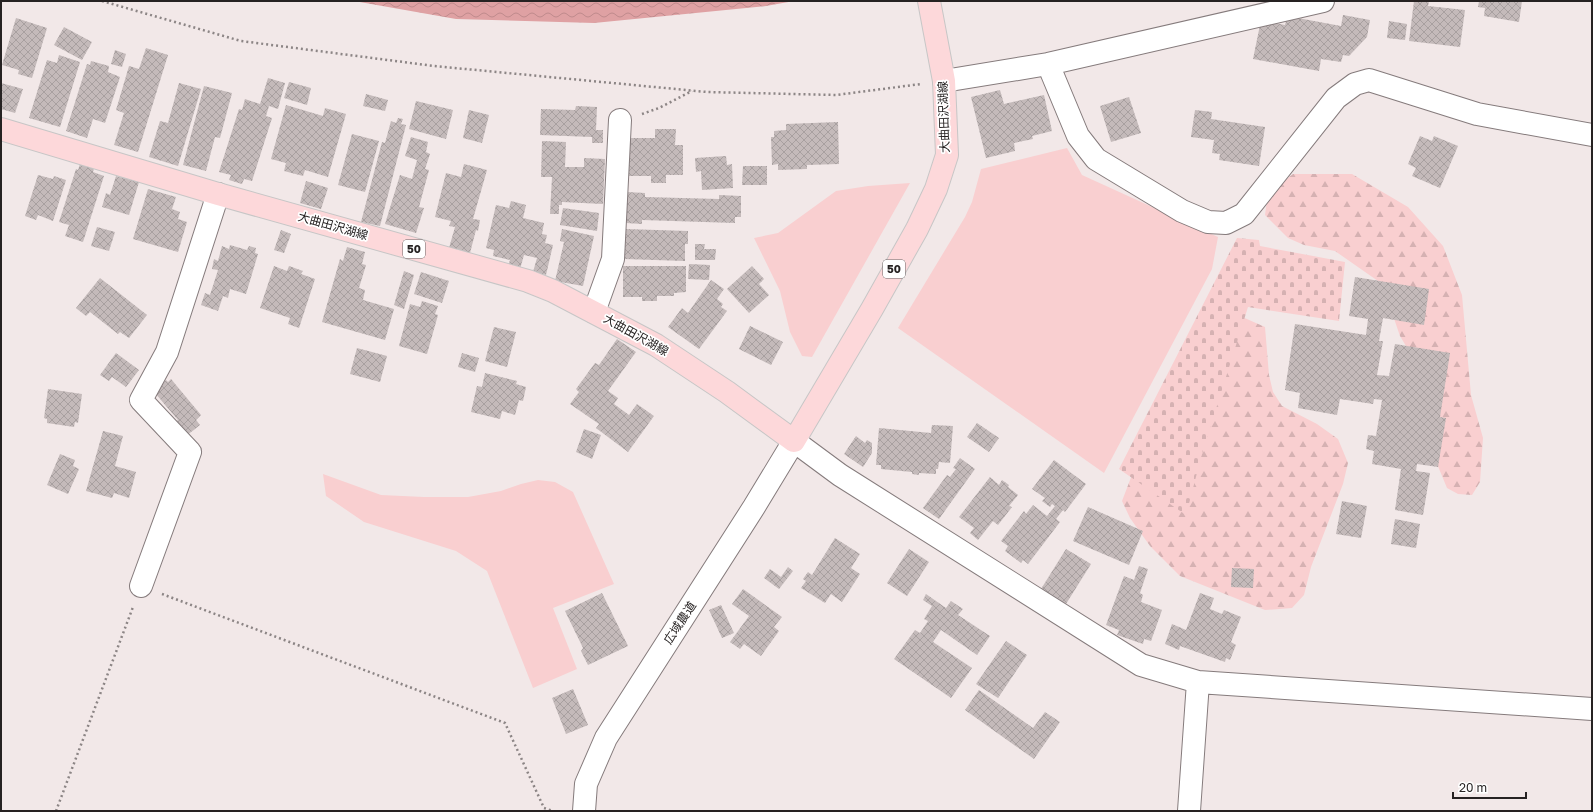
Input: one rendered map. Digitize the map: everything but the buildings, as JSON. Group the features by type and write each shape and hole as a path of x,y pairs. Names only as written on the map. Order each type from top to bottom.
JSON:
{"main road":[{"name":"大曲田沢湖線","path":"1,129 218,194 528,281 553,291 656,345 727,392 794,441 872,309 917,229 936,189 946,155 944,81 929,1"}],"street":[{"path":"944,81 1048,64 1323,1"},
{"path":"1048,64 1078,136 1096,159 1182,210 1208,222 1226,223 1244,214 1336,98 1355,84 1369,80 1478,114 1592,135"},
{"path":"594,312 613,259 620,120"},
{"path":"141,586 190,452 141,400 167,352 218,194"},
{"path":"794,441 840,476 1142,665 1198,682 1592,709"},
{"name":"広域農道","path":"584,811 586,784 606,738 754,507 794,441"},
{"path":"1189,811 1198,682"}],"path":[{"path":"102,1 241,41 434,66 693,91 836,95 944,81"},
{"path":"620,120 659,108 693,91"},
{"path":"56,811 141,586 505,723 544,808 553,811"}],"green space":[{"path":"1067,148 1082,175 1218,237 1212,269 1104,473 898,328 965,217 972,202 981,169"},
{"path":"1293,174 1352,174 1408,207 1443,246 1462,295 1471,395 1483,438 1480,482 1472,495 1458,494 1447,488 1425,435 1415,361 1400,336 1390,307 1378,281 1335,251 1304,245 1288,238 1265,215 1268,193"},
{"path":"910,183 812,357 802,356 790,332 780,291 754,238 778,233 836,191 868,186"},
{"path":"1237,238 1259,240 1260,246 1345,262 1339,321 1248,307 1203,450 1186,515 1119,469"},
{"path":"1231,312 1265,327 1269,375 1273,392 1282,406 1317,424 1338,439 1348,463 1343,484 1311,567 1304,595 1292,608 1265,610 1180,576 1150,546 1130,518 1122,501 1135,467"},
{"path":"323,474 381,495 468,497 501,491 538,480 555,482 573,492 614,584 553,608 577,669 533,688 487,571 456,551 364,522 326,496"}],"water":[{"path":"354,1 794,1 766,6 594,23 456,19"}]}
